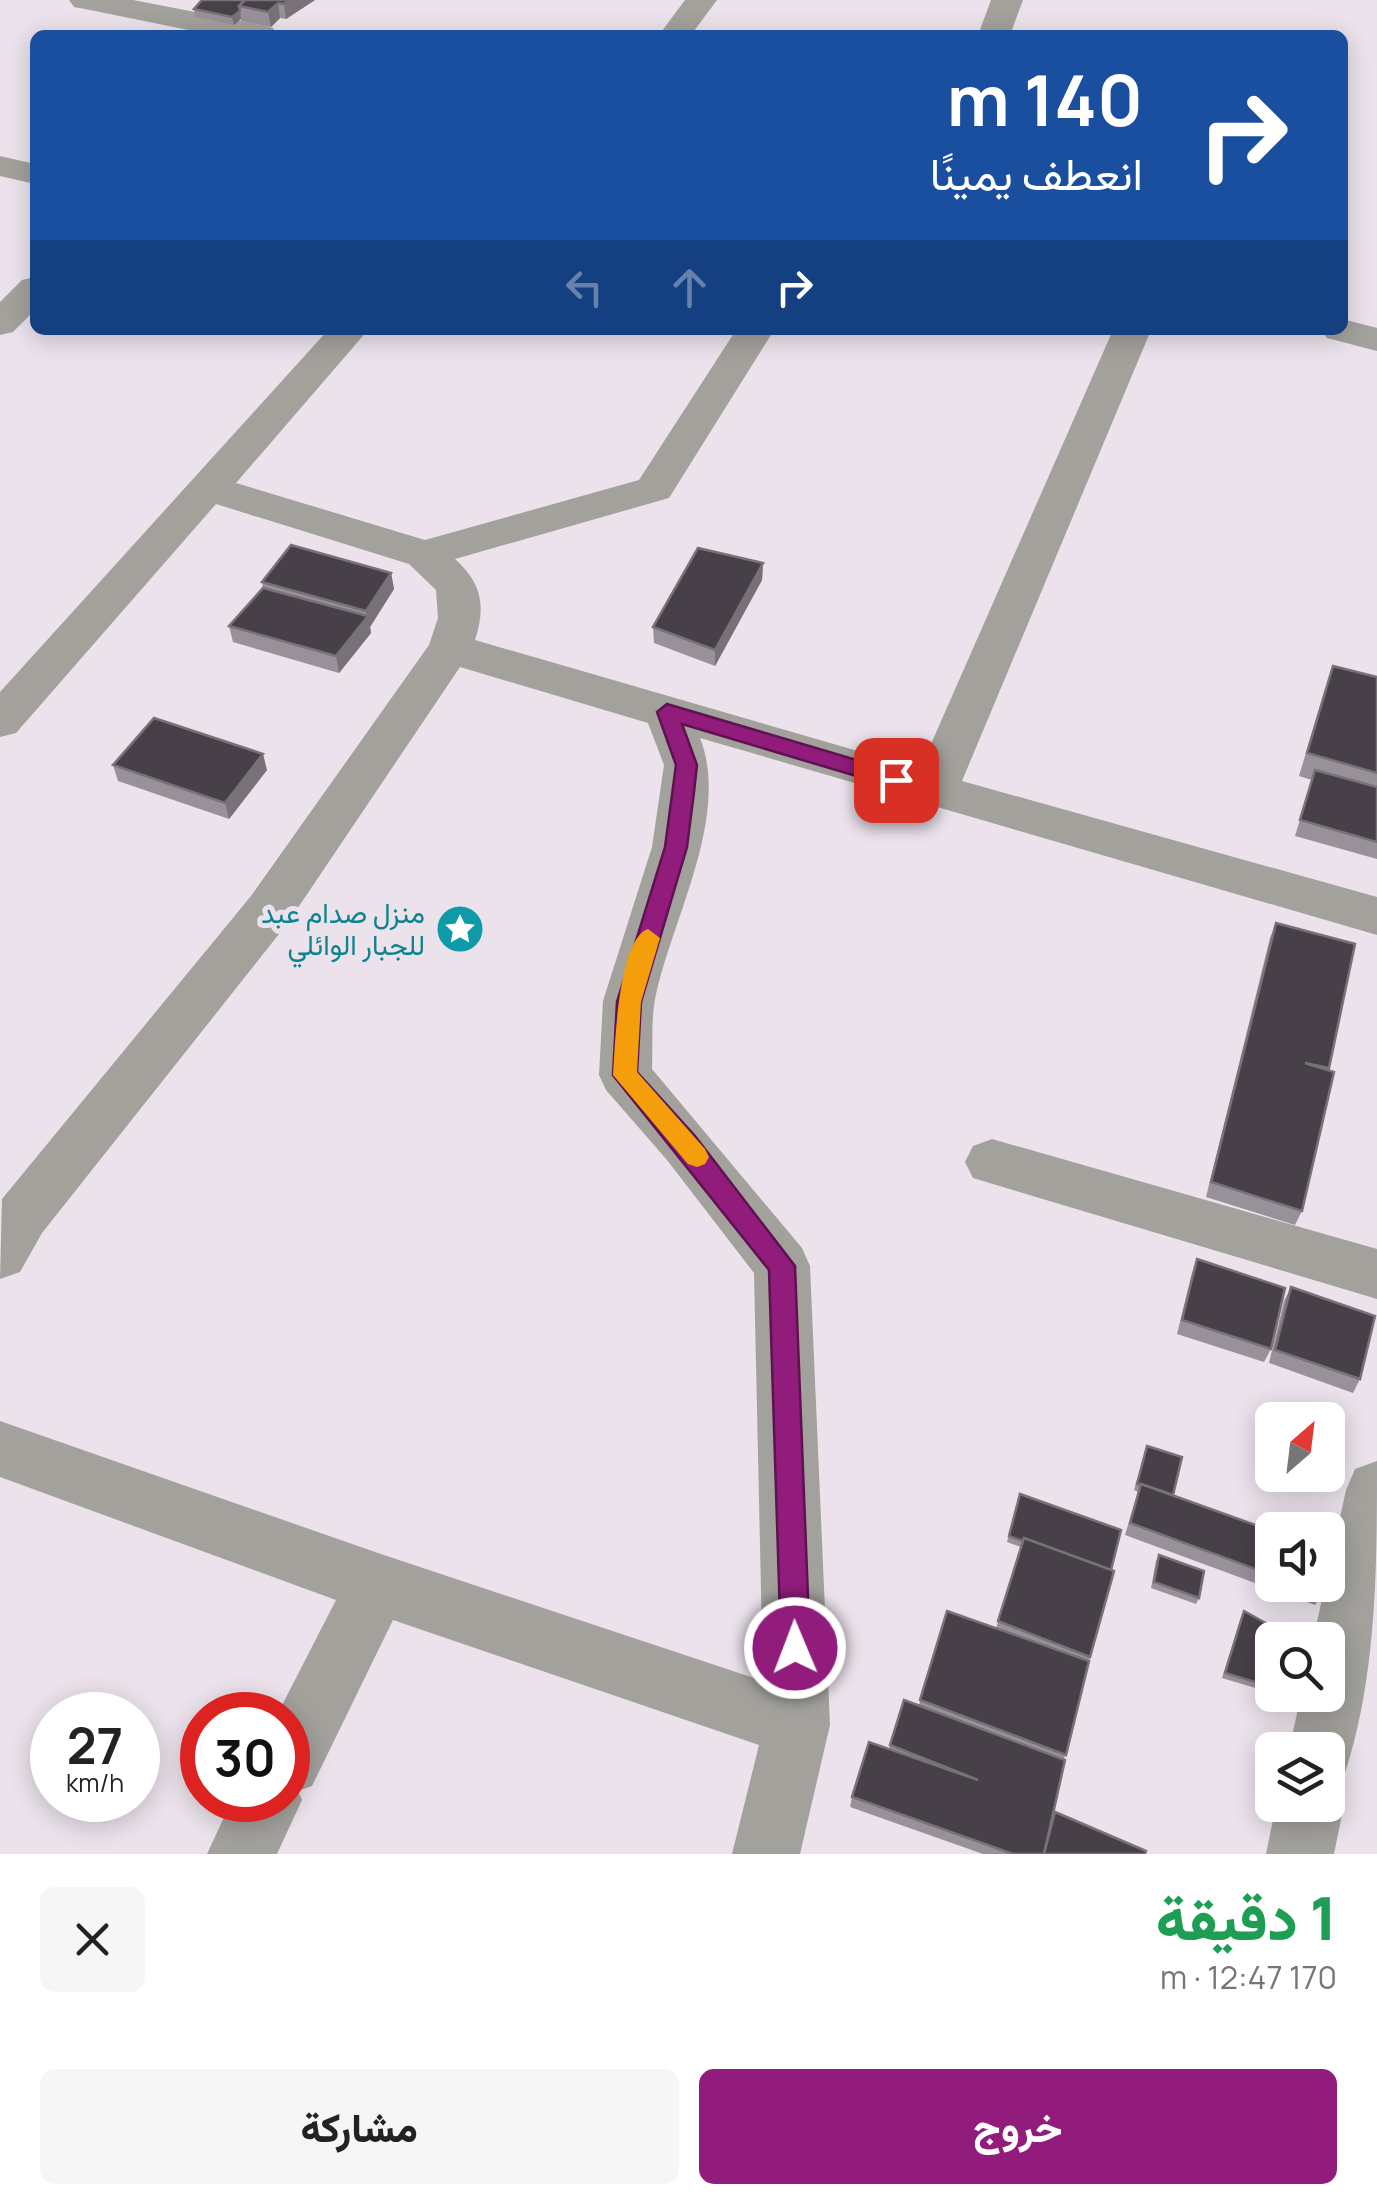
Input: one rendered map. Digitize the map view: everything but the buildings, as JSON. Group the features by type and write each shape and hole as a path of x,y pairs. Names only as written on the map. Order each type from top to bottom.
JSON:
{"street":[{"path":"84,0 189,9 248,30"},
{"path":"678,30 701,0"},
{"path":"996,30 1007,0"},
{"path":"0,166 30,173"},
{"path":"0,324 30,293"},
{"path":"0,720 346,335"},
{"path":"424,554 654,489 753,335"},
{"path":"934,791 1130,335"},
{"path":"7,1226 270,910 450,648 460,618 457,586 424,554 208,488"},
{"path":"450,648 1377,916"},
{"path":"667,712 686,765 676,847 629,1002 625,1075 686,1144 782,1266 797,1725 766,1854"},
{"path":"992,1162 1377,1274"},
{"path":"0,1449 378,1584 797,1725"},
{"path":"1326,1732 1377,1490"},
{"path":"310,1718 378,1584"},
{"path":"240,1854 257,1822"},
{"path":"1300,1854 1307,1822"}],"slow traffic":[{"path":"648,938 629,1002 625,1075 697,1157"}],"place":[{"name":"منزل صدام عبد للجبار الوائلي","path":"460,929"}],"route":[{"path":"795,1648 789,1379 782,1266 686,1144 625,1075 629,1002 676,847 686,765 667,712 896,780"}]}
